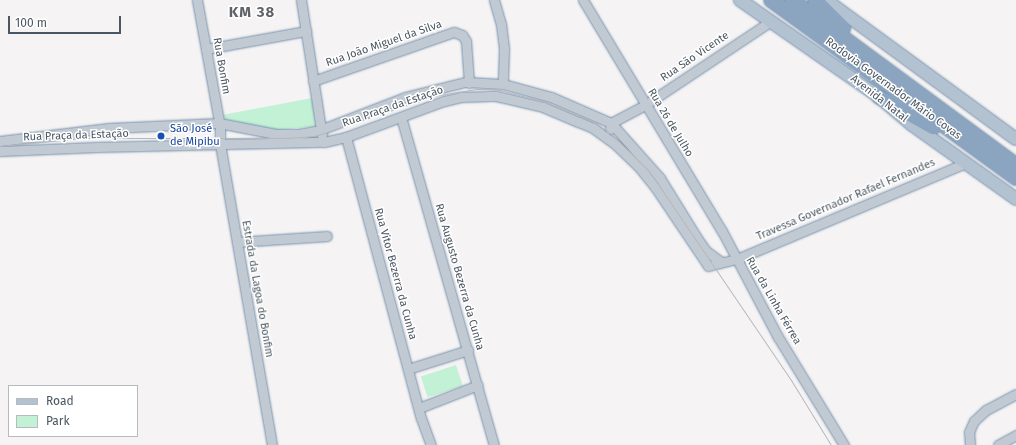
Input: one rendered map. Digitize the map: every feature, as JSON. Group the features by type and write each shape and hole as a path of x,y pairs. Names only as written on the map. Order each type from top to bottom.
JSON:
{"highway":[{"name":"Rodovia Governador Mário Covas","path":"771,0 1016,178"},
{"name":"Rodovia Governador Mário Covas","path":"792,0 1016,165"},
{"path":"815,0 872,58"},
{"path":"879,97 985,155"}],"main road":[{"name":"Avenida Natal","path":"740,0 879,97 911,124 1016,199"},
{"path":"826,0 1016,140"}],"street":[{"name":"Rua Bonfim","path":"197,0 219,123 220,141"},
{"path":"301,0 320,130 324,142"},
{"path":"494,0 501,24 504,49 503,84"},
{"name":"Rua 26 de Julho","path":"583,0 722,231 737,259"},
{"name":"Rua São Vicente","path":"611,124 645,105 771,21"},
{"path":"206,49 306,31"},
{"name":"Rua João Miguel da Silva","path":"313,81 454,32 462,35 466,41 467,83"},
{"path":"467,83 503,84 551,96 611,124 660,178 706,251 721,262"},
{"name":"Rua Praça da Estação","path":"0,141 109,128 219,123 276,134 298,134 320,130 405,97 467,83"},
{"name":"Rua Praça da Estação","path":"0,151 220,141 324,142 346,136 444,101 461,97 496,96 543,108 593,128 628,156 655,187 708,266 721,262"},
{"name":"Rua Augusto Bezerra da Cunha","path":"401,117 494,445"},
{"path":"606,138 611,124"},
{"name":"Rua Vitor Bezerra da Cunha","path":"346,136 419,408 424,445"},
{"name":"Estrada da Lagoa do Bonfim","path":"220,141 272,445"},
{"name":"Travessa Governador Rafael Fernandes","path":"737,259 965,163"},
{"path":"237,242 327,236"},
{"name":"Rua da Linha Férrea","path":"721,262 737,259 778,337 844,445"},
{"path":"408,369 468,350"},
{"path":"419,408 478,385"},
{"path":"970,445 969,432 974,420 986,410 1016,394"},
{"name":"Rua Vitor Bezerra da Cunha","path":"421,418 431,445"},
{"path":"998,445 1016,435"}],"green space":[{"path":"312,98 316,126 272,131 227,121 222,115"},
{"path":"456,365 463,386 428,397 421,376"}],"tram line":[{"path":"0,146 81,138 287,138 315,136 434,96 476,89 496,89 549,103 592,121 609,132 649,171 791,380 831,445"}],"place":[{"name":"São José de Mipibu","path":"161,136"}],"district":[{"name":"KM 38","path":"252,13"}]}
